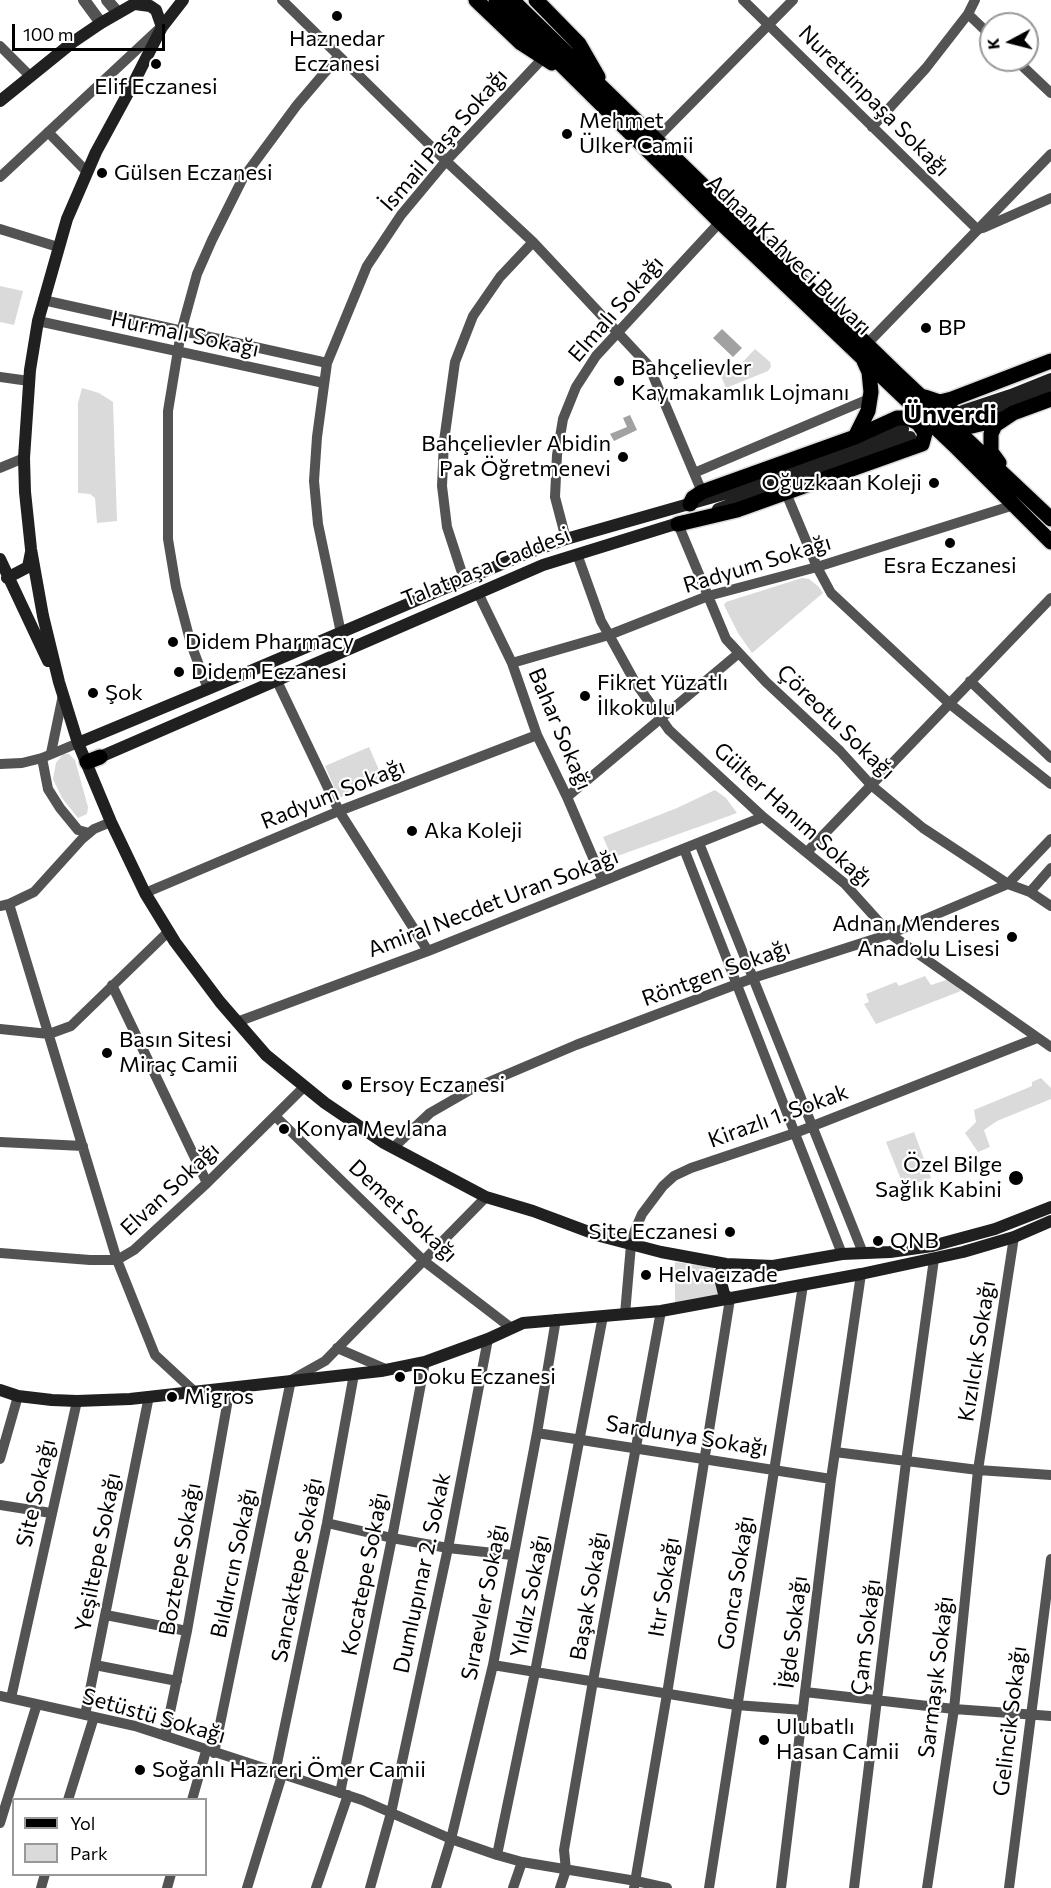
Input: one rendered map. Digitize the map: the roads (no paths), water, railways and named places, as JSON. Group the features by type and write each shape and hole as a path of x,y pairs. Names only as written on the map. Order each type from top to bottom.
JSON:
{"main road":[{"path":"183,0 162,27 96,152 67,219 38,321 29,381 24,458 25,492 32,549 43,616 59,682 78,743 93,759 111,822 145,893 168,932 237,1022 266,1055 304,1087 384,1143 486,1197 533,1211 600,1236 631,1245 726,1264 773,1266 842,1254 890,1252 932,1246 1009,1224 1051,1207"},
{"path":"476,0 521,43 570,72"},
{"name":"Adnan Kahveci Bulvarı","path":"496,0 720,222 954,445 1051,542"},
{"name":"Adnan Kahveci Bulvarı","path":"512,0 866,345 1051,519"},
{"path":"536,0 579,44 607,92"},
{"path":"0,101 101,23 138,2 156,10 162,27"},
{"path":"850,345 862,358 869,372 871,398 868,411 855,437"},
{"path":"916,392 932,401 940,402 1051,361"},
{"path":"1051,379 967,416 1051,392"},
{"path":"952,399 950,405 955,415 965,424 972,426 1003,418 1051,399"},
{"path":"678,524 737,510 786,493 912,436 925,433 918,423 908,418 897,418 855,437 702,492 693,498 690,504"},
{"path":"1003,418 995,425 991,434 991,452 1014,482"},
{"path":"912,436 954,445"},
{"name":"Talatpaşa Caddesi","path":"78,743 464,579 566,539 690,504 912,436"},
{"name":"Talatpaşa Caddesi","path":"93,759 543,565 678,524 912,436"},
{"path":"4,580 28,567 32,549"},
{"path":"0,559 4,580 59,682"},
{"path":"0,1390 18,1396 77,1401 196,1393 388,1370 425,1362 488,1339 523,1323 661,1311 861,1274 934,1259 1014,1237 1051,1221"},
{"path":"1009,1224 1014,1237"},
{"path":"861,1274 863,1254"},
{"path":"726,1264 720,1278 724,1294 730,1299"}],"street":[{"path":"84,0 101,23"},
{"path":"107,0 118,13"},
{"path":"282,0 338,57 533,242 649,366 702,492"},
{"name":"Nurettinpaşa Sokağı","path":"743,0 978,230"},
{"path":"655,140 793,0"},
{"path":"872,127 926,68 968,14 975,0"},
{"path":"968,14 979,25"},
{"path":"0,177 162,27"},
{"path":"0,46 30,76"},
{"path":"208,689 191,644 168,539 168,411 181,332 197,274 243,178 297,105 338,57"},
{"name":"İsmail Paşa Sokağı","path":"341,633 318,524 314,481 317,437 327,363 367,266 401,215 446,161 543,58"},
{"path":"1029,72 1051,93"},
{"path":"48,132 87,172"},
{"path":"866,345 1051,154"},
{"path":"978,230 1051,198"},
{"name":"Elmalı Sokağı","path":"566,539 555,497 557,455 563,419 576,387 596,356 720,222"},
{"path":"0,229 58,247"},
{"path":"464,579 447,527 442,486 445,431 455,362 473,316 500,277 533,242"},
{"name":"Hurmalı Sokağı","path":"43,300 327,363"},
{"name":"Hurmalı Sokağı","path":"38,321 324,383"},
{"path":"0,377 29,381"},
{"path":"694,473 871,398"},
{"path":"0,468 24,458"},
{"path":"786,493 817,567 831,593 950,704 1051,784"},
{"name":"Radyum Sokağı","path":"512,663 609,635 708,596 817,567 1014,505"},
{"name":"Çöreotu Sokağı","path":"678,524 726,639 739,653 840,751 871,785 923,828 1008,884 1030,892 1051,906"},
{"name":"Gülter Hanım Sokağı","path":"578,554 609,635 635,682 669,730 763,817 844,883 890,934 1051,1047"},
{"name":"Bahar Sokağı","path":"478,593 512,663 537,735 603,881"},
{"path":"807,852 1051,598"},
{"path":"567,797 739,653"},
{"path":"276,679 339,811 428,951"},
{"path":"970,681 1051,758"},
{"path":"63,695 46,755 48,789 78,830 89,833"},
{"name":"Radyum Sokağı","path":"145,893 339,811 537,735"},
{"path":"0,764 22,763 78,743"},
{"name":"Amiral Necdet Uran Sokağı","path":"237,1022 428,951 763,817"},
{"path":"111,822 82,839 34,892 5,905 49,1034 117,1260 155,1355 196,1393"},
{"name":"Röntgen Sokağı","path":"394,1148 430,1113 470,1090 576,1045 753,978 890,934 1008,884 1051,839"},
{"path":"699,843 863,1254"},
{"path":"684,849 842,1254"},
{"path":"1030,892 1051,868"},
{"path":"0,1029 49,1034 71,1026 168,932"},
{"path":"112,985 207,1183"},
{"name":"Kirazlı 1. Sokak","path":"625,1314 631,1245 642,1214 663,1186 674,1176 691,1168 795,1133 1037,1038"},
{"name":"Elvan Sokağı","path":"0,1253 117,1260 134,1251 304,1087"},
{"name":"Demet Sokağı","path":"275,1116 424,1261 510,1328"},
{"path":"0,1142 83,1146"},
{"path":"291,1380 325,1361 486,1197"},
{"name":"Kızılcık Sokağı","path":"978,1470 1014,1237"},
{"name":"Çam Sokağı","path":"854,1888 906,1462 934,1259"},
{"name":"İğde Sokağı","path":"781,1888 831,1479 861,1274"},
{"name":"Gonca Sokağı","path":"709,1888 803,1285"},
{"name":"Itır Sokağı","path":"635,1884 730,1299"},
{"name":"Başak Sokağı","path":"560,1888 566,1870 564,1850 593,1681 661,1311"},
{"name":"Yıldız Sokağı","path":"496,1855 535,1672 603,1316"},
{"name":"Sıraevler Sokağı","path":"436,1888 451,1839 493,1665 556,1319"},
{"name":"Dumlupınar 2. Sokak","path":"370,1888 391,1813 448,1548 488,1339"},
{"path":"338,1348 388,1370"},
{"path":"324,1377 325,1361"},
{"name":"Kocatepe Sokağı","path":"316,1888 344,1794 425,1362"},
{"name":"Sancaktepe Sokağı","path":"247,1888 278,1774 354,1374"},
{"name":"Bıldırcın Sokağı","path":"193,1798 210,1752 291,1380"},
{"name":"Boztepe Sokağı","path":"165,1736 187,1631 230,1388"},
{"path":"0,1459 18,1396"},
{"name":"Yeşiltepe Sokağı","path":"68,1798 89,1716 95,1665 149,1396"},
{"name":"Site Sokağı","path":"5,1697 77,1401"},
{"name":"Sardunya Sokağı","path":"537,1433 831,1479"},
{"path":"835,1452 978,1470 1051,1475"},
{"name":"Sarmaşık Sokağı","path":"927,1888 954,1709 978,1470"},
{"path":"0,1505 51,1514"},
{"path":"327,1523 448,1548 512,1555"},
{"name":"Gelincik Sokağı","path":"1009,1888 1051,1559"},
{"path":"106,1615 187,1631"},
{"path":"95,1665 177,1681"},
{"path":"493,1665 736,1705 803,1710"},
{"path":"805,1692 954,1709 1051,1716"},
{"name":"Setüstü Sokağı","path":"5,1697 135,1726 344,1794 451,1839 496,1855"},
{"path":"0,1823 37,1704"},
{"path":"496,1855 635,1884 668,1888"},
{"path":"513,1888 522,1862"}],"place":[{"name":"Haznedar Eczanesi","path":"337,16"},
{"name":"Elif Eczanesi","path":"156,64"},
{"name":"Mehmet Ülker Camii","path":"567,134"},
{"name":"Gülsen Eczanesi","path":"102,173"},
{"name":"BP","path":"926,328"},
{"name":"Bahçelievler Kaymakamlık Lojmanı","path":"619,381"},
{"name":"Bahçelievler Abidin Pak Öğretmenevi","path":"623,457"},
{"name":"Oğuzkaan Koleji","path":"934,483"},
{"name":"Esra Eczanesi","path":"950,543"},
{"name":"Didem Pharmacy","path":"173,642"},
{"name":"Didem Eczanesi","path":"179,672"},
{"name":"Şok","path":"93,693"},
{"name":"Fikret Yüzatlı İlkokulu","path":"585,696"},
{"name":"Aka Koleji","path":"412,831"},
{"name":"Adnan Menderes Anadolu Lisesi","path":"1012,937"},
{"name":"Basın Sitesi Miraç Camii","path":"107,1053"},
{"name":"Ersoy Eczanesi","path":"347,1085"},
{"name":"Konya Mevlana","path":"284,1129"},
{"name":"Özel Bilge Sağlık Kabini","path":"1016,1178"},
{"name":"Site Eczanesi","path":"730,1232"},
{"name":"QNB","path":"878,1241"},
{"name":"Helvacızade","path":"646,1275"},
{"name":"Doku Eczanesi","path":"400,1377"},
{"name":"Migros","path":"172,1397"},
{"name":"Ulubatlı Hasan Camii","path":"764,1740"},
{"name":"Soğanlı Hazreri Ömer Camii","path":"140,1770"}],"district":[{"name":"Ünverdi","path":"950,414"}]}
